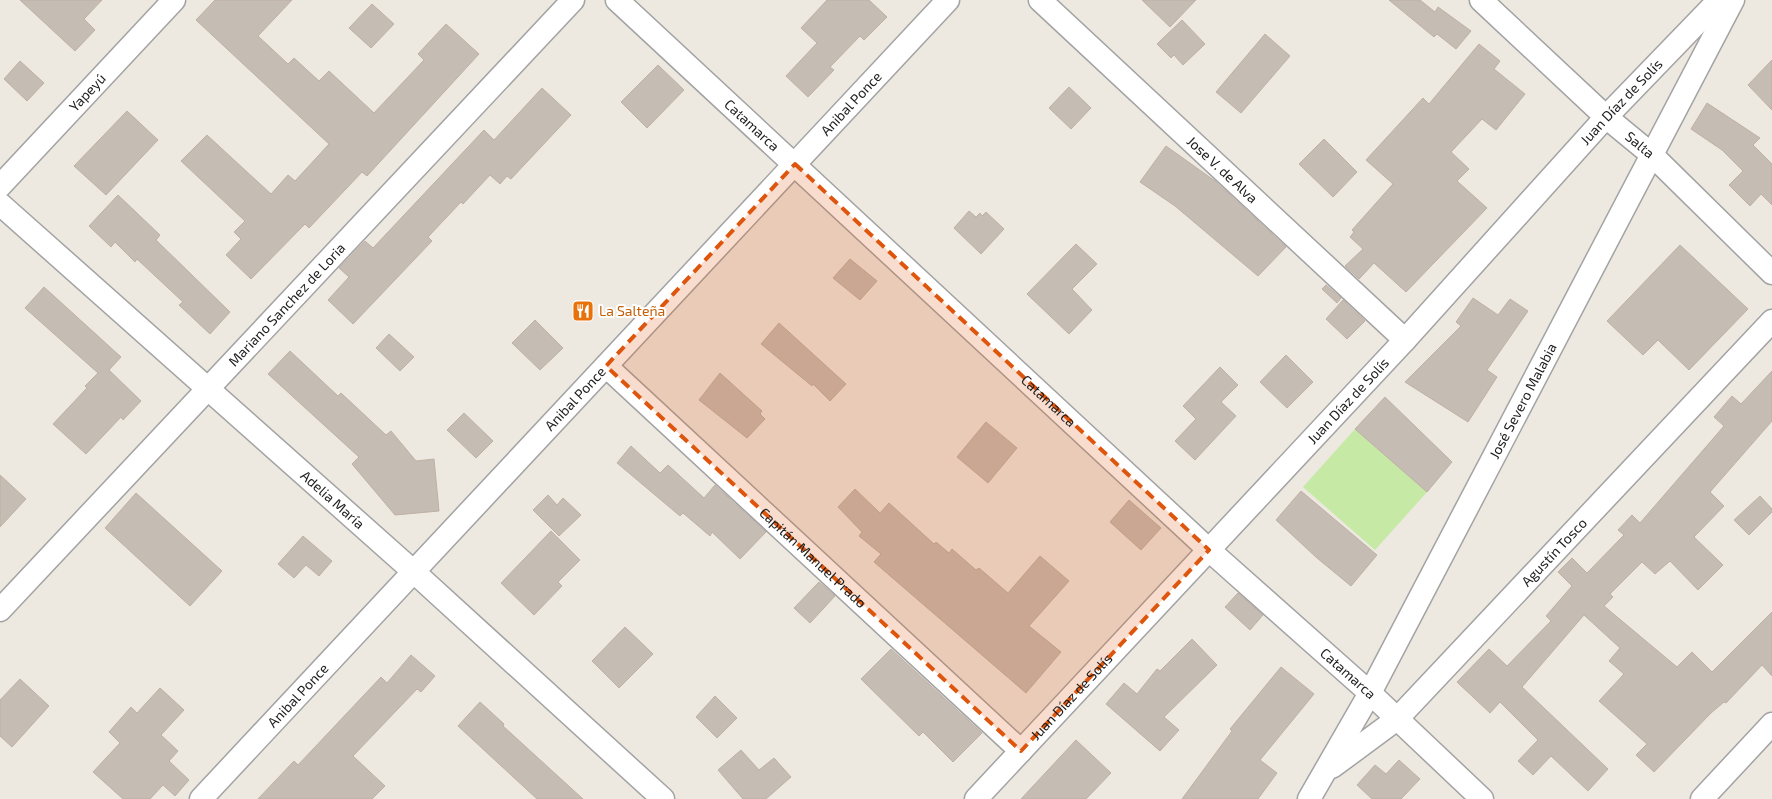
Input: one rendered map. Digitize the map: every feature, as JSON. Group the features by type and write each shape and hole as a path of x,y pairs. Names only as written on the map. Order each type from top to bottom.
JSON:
{"street":[{"name":"Yapeyú","path":"0,186 174,0"},
{"name":"Mariano Sanchez de Loria","path":"0,610 206,388 573,0"},
{"name":"Catamarca","path":"617,0 1209,550 1370,693 1482,799"},
{"name":"Anibal Ponce","path":"204,798 948,0"},
{"name":"Jose V. de Alva","path":"1040,0 1404,340"},
{"name":"Salta","path":"1481,0 1606,117 1651,154 1772,273"},
{"name":"Juan Díaz de Solís","path":"976,799 1404,340 1606,117 1719,0"},
{"name":"José Severo Malabia","path":"1309,799 1370,693 1733,0"},
{"name":"Adelia María","path":"0,204 414,572 663,799"},
{"name":"Agustín Tosco","path":"1325,772 1397,719 1772,321"},
{"name":"Capitán Manuel Prado","path":"606,366 1021,751"},
{"path":"1702,799 1772,724"}],"highlighted area":[{"path":"795,164 1209,550 1021,751 606,366"}],"green space":[{"path":"1355,429 1427,492 1375,550 1303,487"}],"building":[{"path":"20,0 102,0 84,19 95,30 75,51"},
{"path":"215,0 292,0 258,36 288,64 294,58 319,81 329,71 374,113 424,60 418,54 446,24 479,54 367,176 362,172 309,228 305,224 251,279 226,255 241,239 234,232 245,221 181,161 207,135 271,194 288,175 295,181 329,144 196,20"},
{"path":"827,0 869,0 887,17 864,40 860,36 830,67 834,70 808,97 786,76 817,43 801,28"},
{"path":"1142,0 1196,0 1170,27"},
{"path":"1389,0 1420,0 1435,12 1438,7 1471,31 1456,49 1437,34 1434,37"},
{"path":"372,4 394,24 371,48 349,28"},
{"path":"1182,20 1205,44 1183,65 1174,55 1171,58 1157,44"},
{"path":"1265,34 1290,56 1241,113 1216,92"},
{"path":"1479,44 1500,61 1494,69 1525,94 1496,130 1482,119 1451,152 1469,169 1457,181 1487,208 1406,292 1374,263 1359,279 1345,266 1363,249 1350,237 1354,232 1352,230 1393,184 1366,160 1423,98 1429,104"},
{"path":"1772,60 1772,110 1748,85"},
{"path":"20,61 44,83 27,101 4,79"},
{"path":"658,65 684,90 647,128 621,102"},
{"path":"1069,87 1091,108 1071,129 1049,108"},
{"path":"542,88 571,115 511,179 507,176 500,184 490,175 463,204 461,202 428,237 432,241 353,324 328,300 349,277 339,268 365,241 373,248 484,130 494,140"},
{"path":"1707,103 1760,138 1753,145 1772,164 1772,205 1761,194 1750,206 1729,185 1743,171 1722,150 1691,129"},
{"path":"127,111 158,140 106,195 74,166"},
{"path":"1324,139 1357,172 1333,197 1299,164"},
{"path":"1166,146 1215,181 1286,247 1258,276 1175,206 1140,182"},
{"path":"118,195 160,235 156,240 230,312 210,334 179,305 183,302 137,259 135,262 115,242 111,247 89,226"},
{"path":"969,211 976,217 980,213 982,216 986,212 1004,229 981,254 954,228"},
{"path":"1076,244 1097,264 1072,289 1092,310 1069,334 1027,294"},
{"path":"1680,245 1748,309 1689,370 1658,340 1643,355 1607,321"},
{"path":"850,259 877,281 860,300 833,278"},
{"path":"1326,285 1341,298 1337,303 1322,289"},
{"path":"44,287 121,357 109,370 141,401 123,420 121,417 86,454 53,424 87,388 85,386 98,373 25,308"},
{"path":"1473,298 1498,315 1510,299 1528,311 1487,370 1497,377 1468,422 1405,382 1461,326 1456,322"},
{"path":"1343,300 1365,321 1347,339 1326,319"},
{"path":"535,320 563,348 540,370 512,343"},
{"path":"779,323 846,384 830,401 813,384 812,386 761,344"},
{"path":"389,334 414,357 400,371 376,348"},
{"path":"290,351 338,396 341,393 386,435 391,431 416,461 434,459 439,511 395,515 352,464 359,457 268,374"},
{"path":"1286,355 1313,382 1287,408 1260,382"},
{"path":"1220,367 1238,385 1221,402 1236,416 1195,460 1175,441 1196,419 1183,406"},
{"path":"1772,371 1772,421 1710,492 1724,506 1694,537 1723,565 1698,590 1670,561 1655,574 1642,562 1610,594 1613,597 1604,606 1677,667 1692,652 1712,672 1772,612 1772,676 1762,665 1726,703 1724,702 1711,713 1654,772 1636,755 1647,744 1599,701 1624,674 1609,661 1620,648 1584,615 1522,687 1608,769 1588,791 1551,756 1533,775 1518,761 1538,740 1500,702 1490,713 1457,682 1489,649 1507,666 1551,621 1546,616 1572,586 1558,572 1572,558 1587,573 1624,535 1618,530 1632,515 1640,523 1724,426 1714,417 1732,396 1741,404"},
{"path":"720,373 762,411 760,414 765,419 747,438 699,400"},
{"path":"1385,397 1452,462 1427,492 1355,429"},
{"path":"464,413 493,441 476,458 447,430"},
{"path":"986,422 1017,448 988,483 957,457"},
{"path":"631,446 660,473 668,465 704,498 715,485 766,532 740,559 712,532 710,536 683,513 680,516 617,463"},
{"path":"0,475 26,499 0,527"},
{"path":"855,489 880,513 889,503 934,544 936,542 949,553 952,549 976,570 979,568 1008,593 1040,556 1069,581 1029,626 1061,652 1026,693 874,562 881,554 859,536 862,532 838,507"},
{"path":"1301,491 1377,555 1351,586 1276,520"},
{"path":"136,493 222,571 190,606 105,528"},
{"path":"548,495 557,505 563,498 581,515 559,536 533,510"},
{"path":"1760,496 1772,509 1772,512 1749,535 1734,520"},
{"path":"1129,500 1161,528 1141,550 1110,522"},
{"path":"551,531 580,560 558,582 562,586 534,615 501,583"},
{"path":"303,536 332,561 319,576 306,565 294,578 278,564"},
{"path":"819,582 835,596 810,623 794,608"},
{"path":"1238,593 1263,615 1250,630 1225,607"},
{"path":"625,627 653,654 619,688 592,661"},
{"path":"1192,639 1217,665 1164,717 1179,730 1160,751 1106,704 1124,683 1137,694 1157,669 1160,671"},
{"path":"891,649 982,733 953,762 923,732 919,736 861,679"},
{"path":"411,655 435,676 421,692 417,689 353,756 385,786 372,799 258,799 294,761 298,765 381,677 387,683"},
{"path":"1281,667 1314,694 1260,760 1277,773 1258,799 1182,799 1232,731 1230,729"},
{"path":"20,679 49,706 12,747 0,736 0,700"},
{"path":"160,688 184,710 161,735 178,751 169,761 189,780 175,796 163,785 150,799 123,799 93,772 120,743 109,732 131,707 137,713"},
{"path":"715,696 737,718 717,738 696,717"},
{"path":"480,702 504,724 503,726 583,799 537,799 458,726"},
{"path":"1076,740 1111,773 1086,799 1021,799"},
{"path":"741,750 759,770 774,758 791,777 766,799 743,799 718,770"},
{"path":"1399,760 1420,779 1401,799 1372,799 1357,785 1375,765 1386,774"}],"place":[{"name":"La Salteña","path":"583,311"}]}
